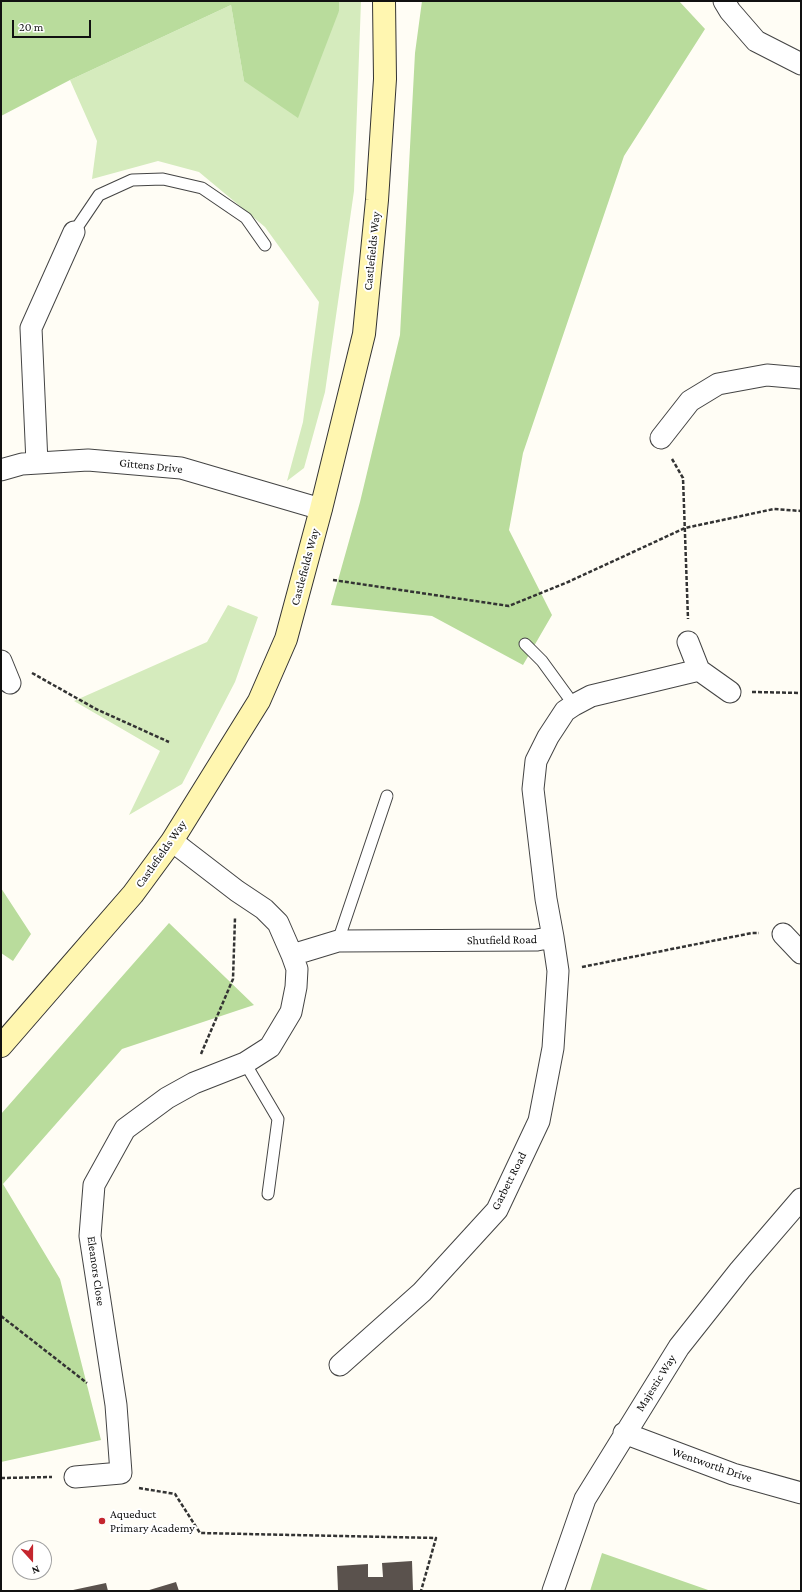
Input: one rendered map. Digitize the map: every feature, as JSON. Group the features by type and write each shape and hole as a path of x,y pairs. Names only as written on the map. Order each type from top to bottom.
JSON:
{"main road":[{"name":"Castlefields Way","path":"1,1046 133,894 172,841 259,701 286,639 321,509 364,334 377,200 385,79 384,1"}],"street":[{"path":"724,1 730,11 756,41 801,64"},
{"path":"37,463 31,328 74,232"},
{"path":"661,438 690,401 718,384 767,375 801,378"},
{"name":"Gittens Drive","path":"1,470 22,464 88,460 181,468 321,509"},
{"path":"688,642 699,670 730,692"},
{"name":"Shutfield Road","path":"292,955 338,941 537,940 553,938 546,899 533,789 536,761 548,738 565,711 591,696 699,670"},
{"path":"172,841 264,909 278,923 292,955"},
{"path":"783,934 801,953"},
{"name":"Garbett Road","path":"340,1365 422,1292 496,1210 539,1121 554,1048 558,971 553,938"},
{"name":"Eleanors Close","path":"121,1473 116,1406 90,1236 94,1185 125,1129 167,1098 194,1083 245,1063 270,1047 291,1012 296,981 296,969 292,955"},
{"name":"Majestic Way","path":"554,1591 585,1499 624,1433 679,1347 740,1270 801,1199"},
{"name":"Wentworth Drive","path":"624,1433 733,1474 801,1493"},
{"path":"75,1477 121,1473"}],"lane":[{"path":"74,232 99,195 132,180 163,179 202,188 246,218 264,245"},
{"path":"525,644 542,661 574,705"},
{"path":"338,941 387,796"},
{"path":"245,1063 278,1120 268,1194"}],"path":[{"path":"661,438 683,478 688,642"},
{"path":"333,580 509,606 568,582 685,528 774,509 801,511"},
{"path":"5,671 29,671 96,709 169,742"},
{"path":"730,692 801,693"},
{"path":"194,1083 193,1074 233,979 235,917"},
{"path":"558,971 752,933 783,934"},
{"path":"1,1316 116,1406"},
{"path":"121,1473 134,1487 175,1494 200,1533 436,1538 421,1591"},
{"path":"1,1478 75,1477"}],"green space":[{"path":"1,1 339,1 339,11 298,118 244,81 231,5 70,80 1,116"},
{"path":"339,1 361,1 354,191 325,392 304,468 287,481 303,422 319,302 265,227 199,172 158,161 92,179 97,141 70,80 231,5 244,81 339,11"},
{"path":"422,1 679,1 705,29 624,156 523,453 509,530 552,615 523,665 432,616 331,605 360,502 400,335 415,53"},
{"path":"228,605 258,617 235,682 182,784 129,815 160,751 74,701 207,642"},
{"path":"1,888 31,934 13,961 1,953"},
{"path":"169,923 254,1005 122,1049 3,1184 60,1279 101,1440 1,1462 1,1114"},
{"path":"602,1553 711,1591 590,1591"}],"building":[{"path":"412,1561 413,1591 338,1591 337,1566 368,1564 368,1577 383,1577 382,1563"},
{"path":"176,1582 179,1591 146,1591"},
{"path":"106,1583 108,1591 73,1591 73,1590"}],"place":[{"name":"Aqueduct Primary Academy","path":"102,1521"}]}
